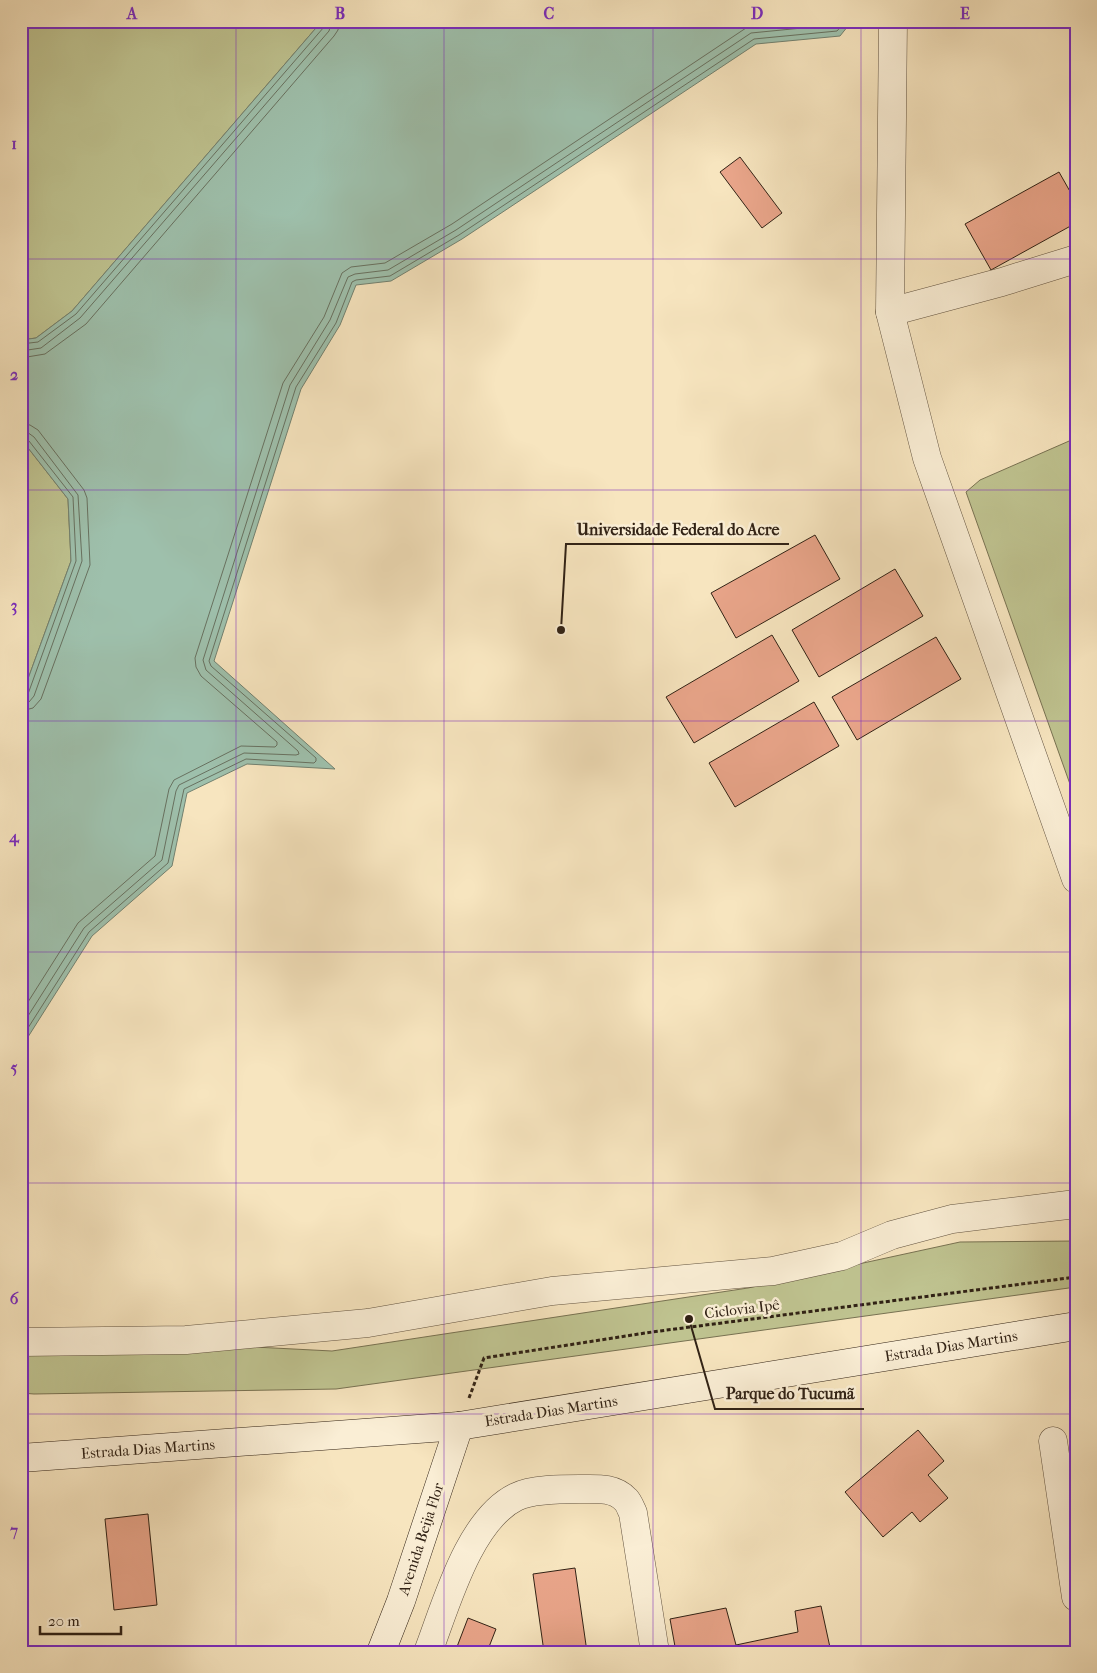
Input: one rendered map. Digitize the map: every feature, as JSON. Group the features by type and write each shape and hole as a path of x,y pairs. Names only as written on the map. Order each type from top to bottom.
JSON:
{"street":[{"path":"893,21 890,312 927,458 1076,879"},
{"path":"890,312 1002,282 1076,259"},
{"path":"21,1342 186,1340 368,1323 552,1291 773,1271 842,1256 892,1235 952,1219 1076,1204"},
{"name":"Estrada Dias Martins","path":"21,1458 459,1426 1076,1326"},
{"name":"Avenida Beija Flor","path":"381,1652 401,1601 459,1426"},
{"path":"1052,1442 1076,1597"},
{"path":"428,1652 464,1557 487,1520 500,1507 518,1496 553,1489 605,1488 626,1500 633,1513 655,1652"}],"path":[{"name":"Ciclovia Ipê","path":"459,1426 484,1358 652,1332 1076,1277"}],"shaded area":[{"path":"21,21 322,21 72,311 36,338 21,340"},
{"path":"1076,438 1076,801 966,492 980,480"},
{"path":"21,442 25,444 68,499 71,561 21,698"},
{"path":"1076,1241 1076,1287 336,1389 21,1393 21,1335 332,1351 748,1288 960,1242"}],"water":[{"path":"322,21 852,21 840,36 756,44 462,239 391,281 356,285 340,325 301,389 214,661 335,769 247,764 187,793 172,866 92,936 21,1048 21,698 71,561 68,499 25,444 21,442 21,340 36,338 72,311"}],"building":[{"path":"740,157 782,213 762,228 720,172"},
{"path":"1059,172 1076,202 1076,223 991,270 965,224"},
{"path":"815,535 840,579 736,638 711,593"},
{"path":"895,569 923,616 819,677 792,630"},
{"path":"772,635 799,681 694,743 666,697"},
{"path":"936,637 961,679 857,740 832,697"},
{"path":"814,702 839,746 735,807 709,763"},
{"path":"918,1430 944,1461 928,1475 948,1498 920,1522 912,1512 883,1537 845,1492"},
{"path":"148,1514 157,1605 114,1610 105,1519"},
{"path":"575,1568 587,1652 544,1652 533,1574"},
{"path":"821,1606 831,1652 676,1652 670,1619 726,1608 736,1645 798,1632 795,1611"},
{"path":"468,1618 496,1629 487,1652 455,1652"}],"place":[{"name":"Universidade Federal do Acre","path":"561,630"},
{"name":"Parque do Tucumã","path":"689,1319"}]}
